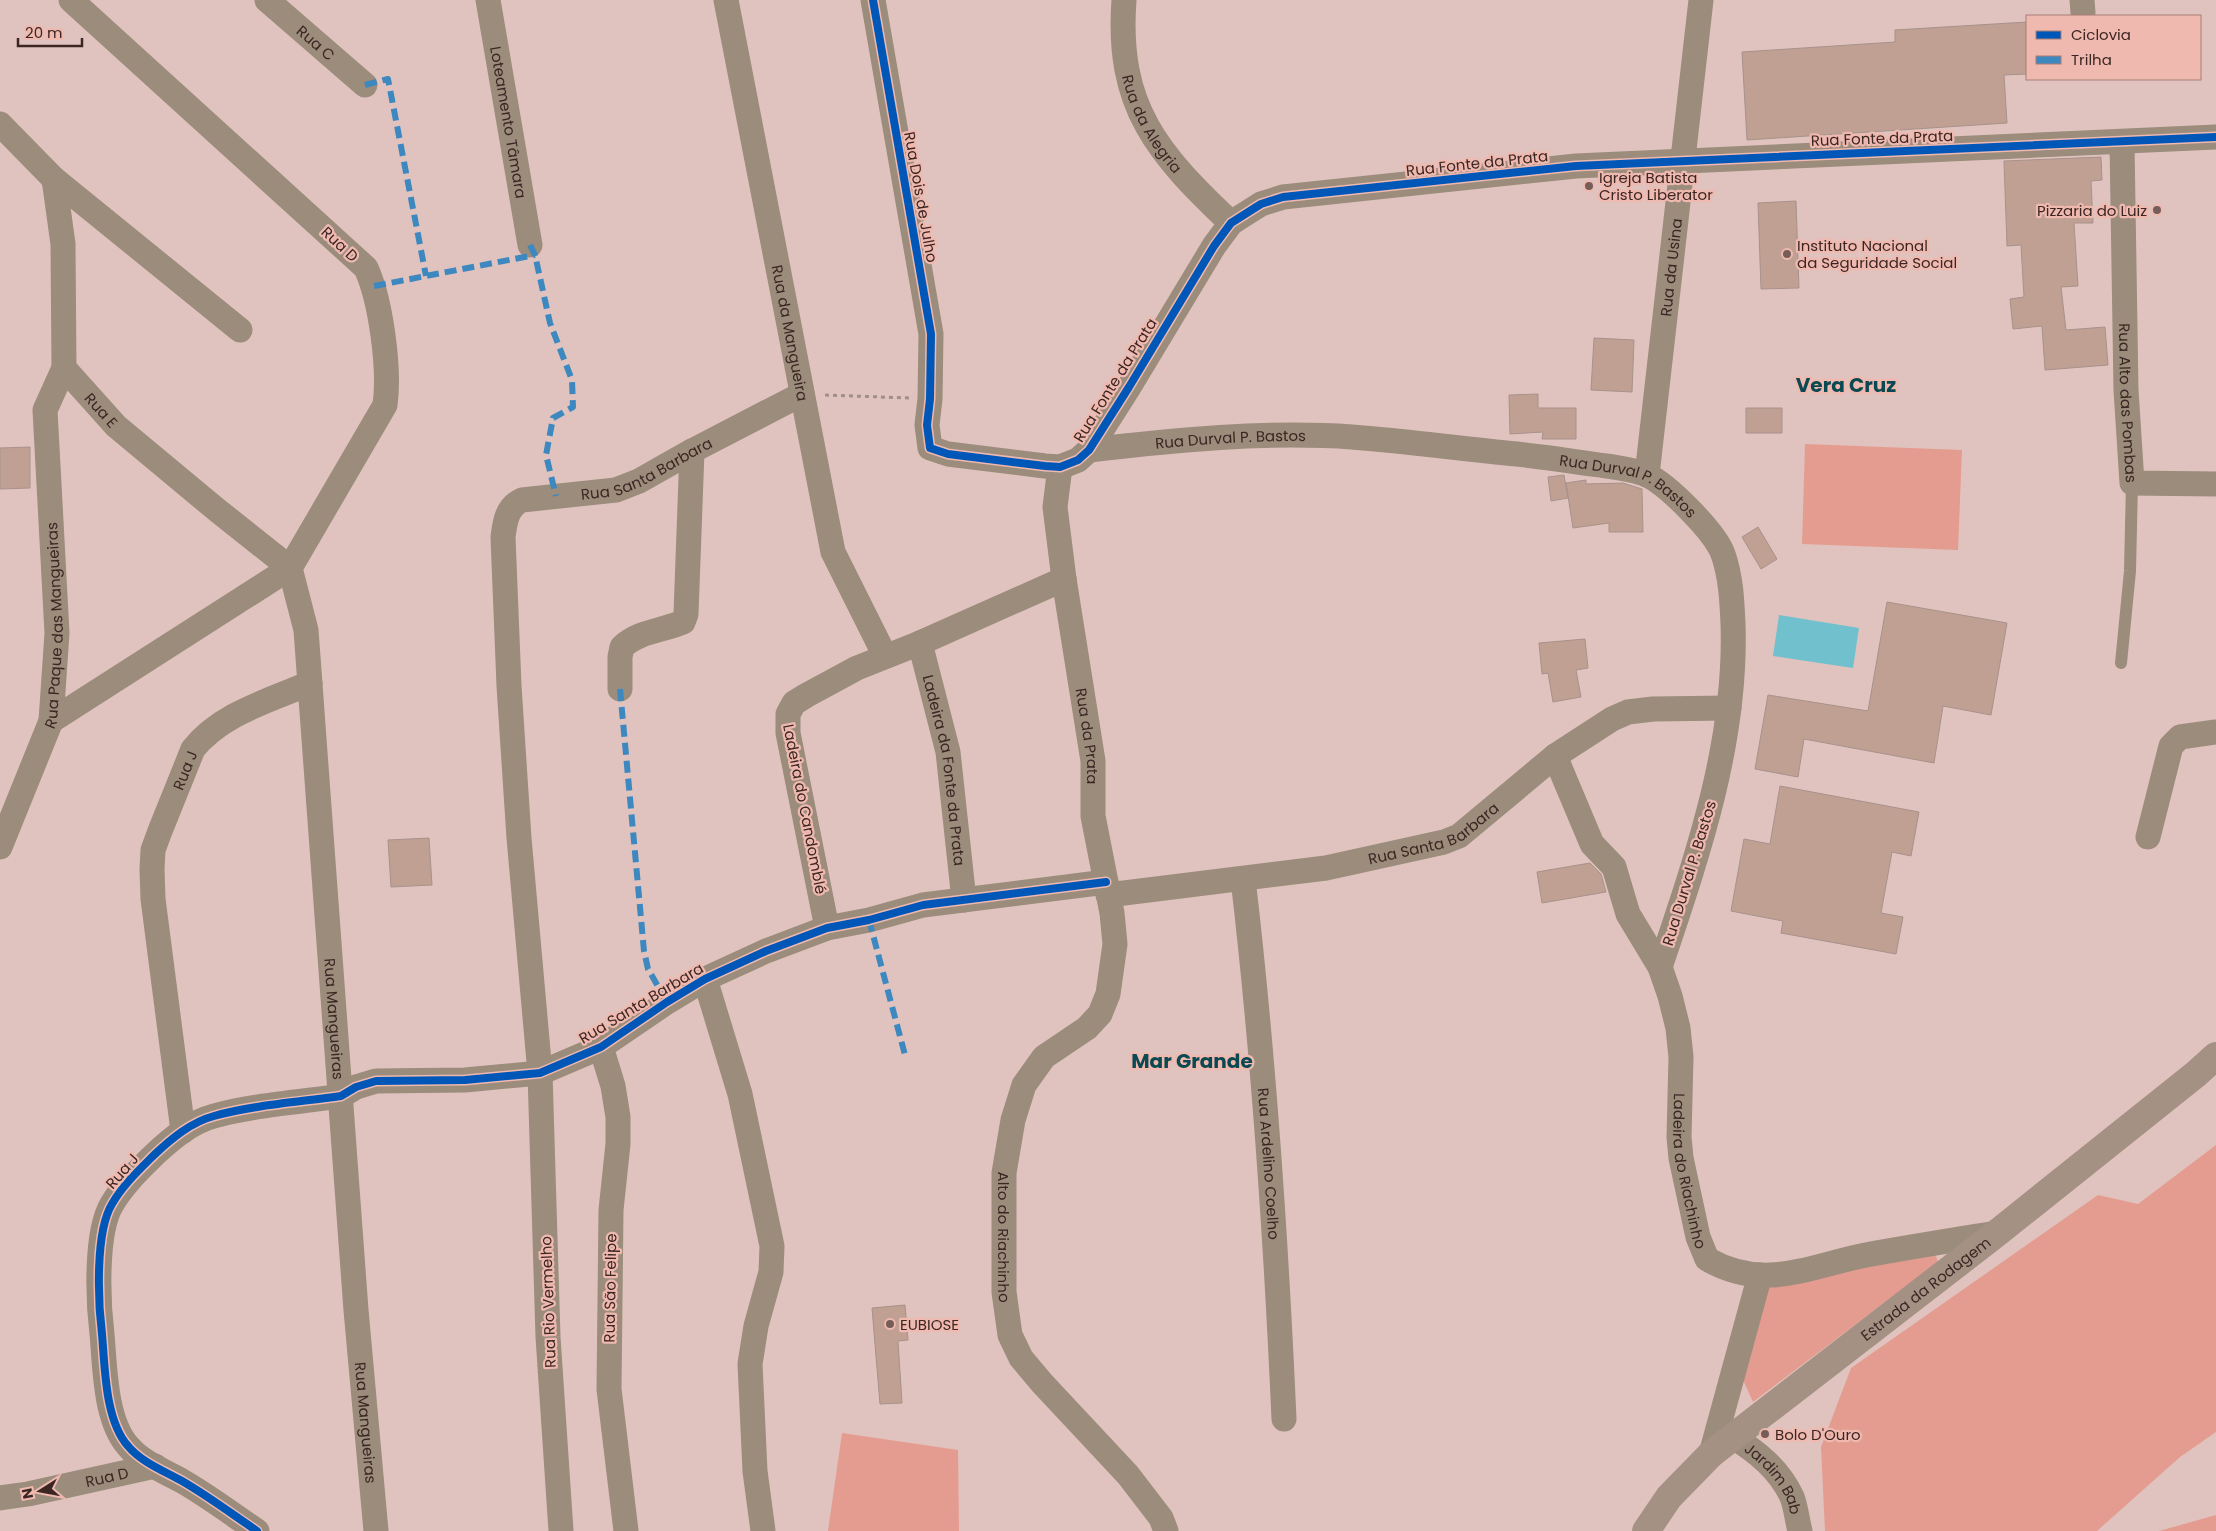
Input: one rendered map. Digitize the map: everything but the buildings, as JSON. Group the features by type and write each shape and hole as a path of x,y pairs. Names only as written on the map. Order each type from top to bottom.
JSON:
{"main road":[{"name":"Estrada da Rodagem","path":"1646,1531 1669,1497 1696,1467 1732,1436 1997,1232 2196,1074 2216,1056"}],"street":[{"name":"Rua D","path":"71,0 350,252 366,268 374,286 387,381 385,405 290,568"},
{"name":"Rua C","path":"267,0 365,85"},
{"name":"Loteamento Tâmara","path":"488,0 530,245"},
{"name":"Rua da Mangueira","path":"726,0 833,552 885,656"},
{"name":"Rua Dois de Julho","path":"873,0 931,334 930,399"},
{"name":"Rua da Alegria","path":"1124,0 1124,54 1133,94 1147,128 1164,154 1188,183 1231,223"},
{"name":"Rua da Usina","path":"1648,475 1701,0"},
{"path":"0,124 54,179 240,330"},
{"name":"Rua Fonte da Prata","path":"1060,467 1078,460 1088,450 1129,387 1214,246 1231,223 1261,204 1283,197 1576,166 2122,143 2216,137"},
{"name":"Rua Alto das Pombas","path":"2122,143 2126,390 2132,483"},
{"path":"54,179 63,244 64,368"},
{"name":"Rua E","path":"64,368 116,426 290,568"},
{"name":"Rua Paque das Mangueiras","path":"0,847 50,721 57,632 45,410 64,368"},
{"name":"Rua Santa Barbara","path":"503,537 508,512 514,504 533,498 616,490 639,481 692,451 802,394"},
{"path":"885,656 920,643 1064,579 1055,507 1060,467 948,454 930,448 927,425 930,399"},
{"name":"Rua Durval P. Bastos","path":"1088,450 1225,438 1351,437 1546,457 1616,468 1648,475 1678,499 1702,522 1722,551 1730,582 1734,648 1724,747 1713,794 1684,896 1660,967"},
{"path":"620,689 620,657 622,647 637,635 666,629 683,622 686,614 692,451"},
{"path":"2132,483 2216,484"},
{"name":"Rua Rio Vermelho","path":"503,537 510,696 540,1073 548,1337 561,1531"},
{"name":"Rua Mangueiras","path":"290,568 306,630 356,1310 376,1531"},
{"path":"50,721 290,568"},
{"name":"Rua da Prata","path":"1064,579 1093,761 1093,816 1107,888"},
{"name":"Ladeira da Fonte da Prata","path":"920,643 948,752 964,900"},
{"name":"Ladeira do Candomblé","path":"827,928 788,733 788,714 794,703 807,695 885,656"},
{"name":"Rua J","path":"183,1131 153,899 153,850 193,749 204,736 232,716 310,683"},
{"name":"Rua Santa Barbara","path":"540,1073 602,1047 667,1002 705,979 766,950 827,928 869,920 923,905 1107,888 1243,879 1326,868 1444,842 1460,836 1555,756 1598,727 1628,712 1654,709 1729,708"},
{"path":"2148,837 2170,746 2180,737 2216,732"},
{"path":"1555,756 1586,832 1598,852 1614,866 1628,914 1660,967"},
{"name":"Rua Ardelino Coelho","path":"1243,879 1267,1120 1278,1283 1284,1419"},
{"name":"Alto do Riachinho","path":"1107,888 1115,944 1108,994 1100,1014 1087,1028 1044,1058 1034,1069 1024,1085 1013,1120 1004,1173 1004,1292 1010,1335 1021,1358 1128,1475 1161,1518 1166,1531"},
{"name":"Ladeira do Riachinho","path":"1660,967 1678,1028 1681,1057 1679,1137 1681,1158 1698,1237 1707,1259 1737,1270 1760,1275 1790,1274 1865,1255 1997,1232"},
{"path":"705,979 740,1094 772,1246 771,1272 756,1326 750,1364 754,1462 763,1531"},
{"name":"Rua São Felipe","path":"602,1047 613,1086 618,1117 618,1144 611,1210 609,1389 626,1531"},
{"name":"Rua J","path":"257,1531 217,1503 129,1448 117,1432 111,1409 100,1318 102,1232 111,1205 132,1178 164,1146 183,1131 212,1117 341,1096 356,1087 376,1081 465,1080 540,1073"},
{"path":"1711,1454 1760,1275"},
{"name":"Jardim Bab","path":"1732,1436 1757,1452 1778,1475 1792,1498 1800,1531"},
{"name":"Rua D","path":"0,1498 28,1494 155,1466"}],"lane":[{"name":"Rua Alto das Pombas","path":"2121,663 2130,571 2132,483"}],"path":[{"path":"802,394 930,399"}],"shaded area":[{"path":"1805,444 1962,450 1958,550 1802,544"},
{"path":"2216,1145 2216,1432 2180,1457 2097,1531 1825,1531 1821,1447 1851,1368 2098,1195 2138,1204"},
{"path":"1934,1250 1938,1262 1753,1402 1743,1380 1760,1288"},
{"path":"842,1433 958,1450 959,1531 828,1531"},
{"path":"2216,1515 2216,1531 2159,1531"}],"water":[{"path":"1779,615 1859,628 1853,668 1773,656"}],"marked path":[{"path":"365,85 388,79 426,276"},
{"path":"530,245 535,255 550,323 572,380 573,407 553,418 546,455 556,496"},
{"path":"374,286 535,255"},
{"path":"620,689 644,951 648,969 667,1002"},
{"path":"869,920 905,1055"}],"cycle path":[{"path":"873,0 931,334 930,399 927,425 930,448 948,454 1045,466 1060,467 1078,460 1089,450 1214,246 1231,223 1261,204 1283,197 1576,166 2216,137"},
{"path":"257,1531 201,1493 153,1466 133,1452 120,1435 110,1408 105,1378 99,1304 100,1249 103,1232 112,1204 121,1190 174,1137 197,1122 214,1116 261,1106 341,1096 356,1087 376,1081 465,1080 540,1073 601,1047 667,1002 705,979 766,951 827,928 869,920 923,905 1106,882"}],"place":[{"name":"Igreja Batista Cristo Liberator","path":"1589,186"},
{"name":"Pizzaria do Luiz","path":"2157,210"},
{"name":"Instituto Nacional da Seguridade Social","path":"1787,254"},
{"name":"EUBIOSE","path":"890,1324"},
{"name":"Bolo D'Ouro","path":"1765,1434"}],"district":[{"name":"Vera Cruz","path":"1846,385"},
{"name":"Mar Grande","path":"1192,1061"}]}
